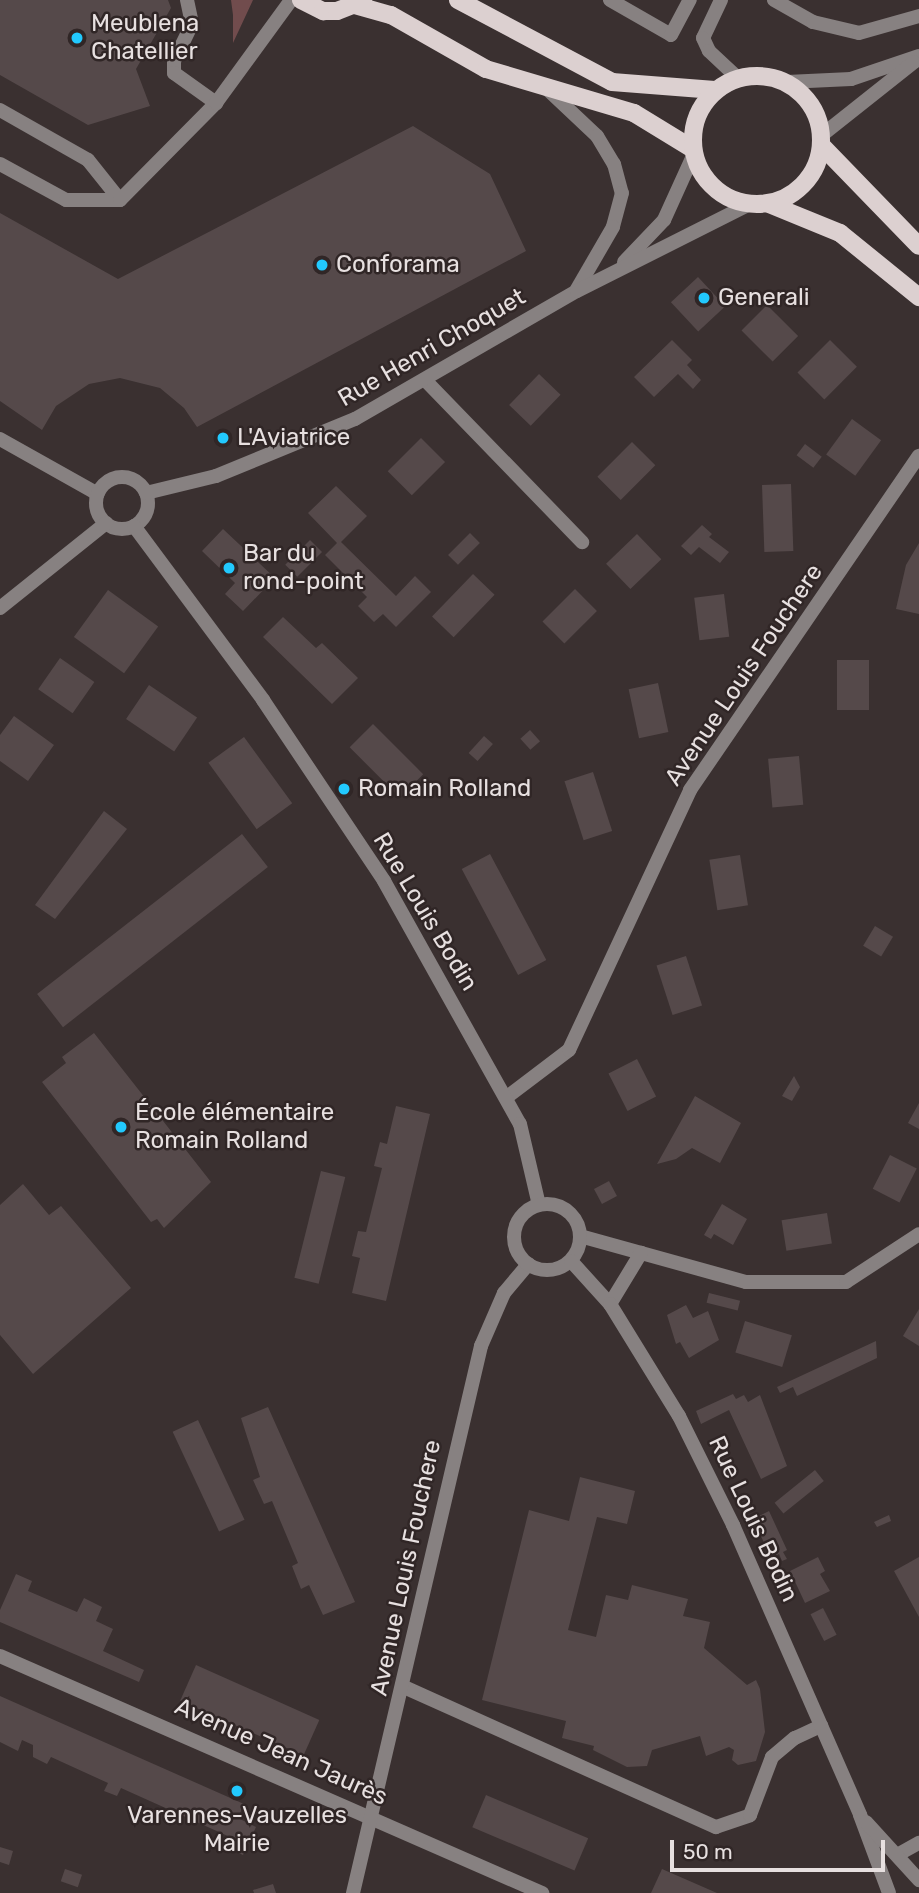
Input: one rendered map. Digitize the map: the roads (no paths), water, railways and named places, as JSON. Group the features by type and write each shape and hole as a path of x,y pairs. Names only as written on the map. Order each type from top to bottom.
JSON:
{"main road":[{"path":"301,0 323,10 359,3 391,15 485,69 634,113 693,152 713,188 750,204 769,204 840,233 919,297"},
{"path":"458,0 612,82 715,90"},
{"path":"693,152 697,117 715,90 738,78 771,76 787,82 804,96 817,114 822,141 805,184 769,204"},
{"path":"822,141 919,246"}],"street":[{"path":"187,0 192,24 174,61 174,73 216,103"},
{"path":"0,164 66,200 120,200 216,103 291,0"},
{"path":"610,0 671,35 690,0"},
{"path":"721,0 703,38 709,51 738,78"},
{"path":"774,0 814,22 859,33 919,16"},
{"path":"787,82 851,79 919,57"},
{"path":"822,141 919,57"},
{"path":"546,88 597,136 614,164 622,192 613,227 577,291"},
{"path":"0,110 88,160 120,200"},
{"name":"Rue Henri Choquet","path":"616,270 664,220 693,152"},
{"name":"Rue Henri Choquet","path":"146,493 278,454 355,419 577,291 750,204"},
{"path":"425,380 582,542"},
{"path":"0,439 98,494"},
{"name":"Avenue Louis Fouchere","path":"507,1097 569,1051 690,790 919,456"},
{"path":"126,477 146,493 145,516 134,526 119,529 106,523 97,509 98,494 109,480 126,477"},
{"path":"0,608 106,523"},
{"name":"Rue Louis Bodin","path":"134,526 263,700 384,881 520,1124 539,1205"},
{"path":"580,1236 570,1261 545,1270 528,1264 514,1236 522,1216 539,1205 567,1211 580,1236 746,1282 846,1282 919,1234"},
{"path":"610,1304 641,1253"},
{"name":"Rue Louis Bodin","path":"570,1261 610,1304 679,1416 821,1726 860,1815 889,1893"},
{"name":"Avenue Louis Fouchere","path":"353,1893 404,1687 450,1468 481,1346 504,1293 528,1264"},
{"name":"Avenue Jean Jaurès","path":"0,1656 542,1893"},
{"path":"404,1687 716,1827 750,1815 772,1757 794,1738 821,1726"},
{"name":"Rue Louis Bodin","path":"860,1815 919,1880"},
{"path":"897,1855 919,1843"}],"place":[{"name":"Meublena Chatellier","path":"77,38"},
{"name":"Conforama","path":"322,265"},
{"name":"Generali","path":"704,298"},
{"name":"L'Aviatrice","path":"223,438"},
{"name":"Bar du rond-point","path":"229,568"},
{"name":"Romain Rolland","path":"344,789"},
{"name":"École élémentaire Romain Rolland","path":"121,1127"},
{"name":"Varennes-Vauzelles Mairie","path":"237,1791"}]}
